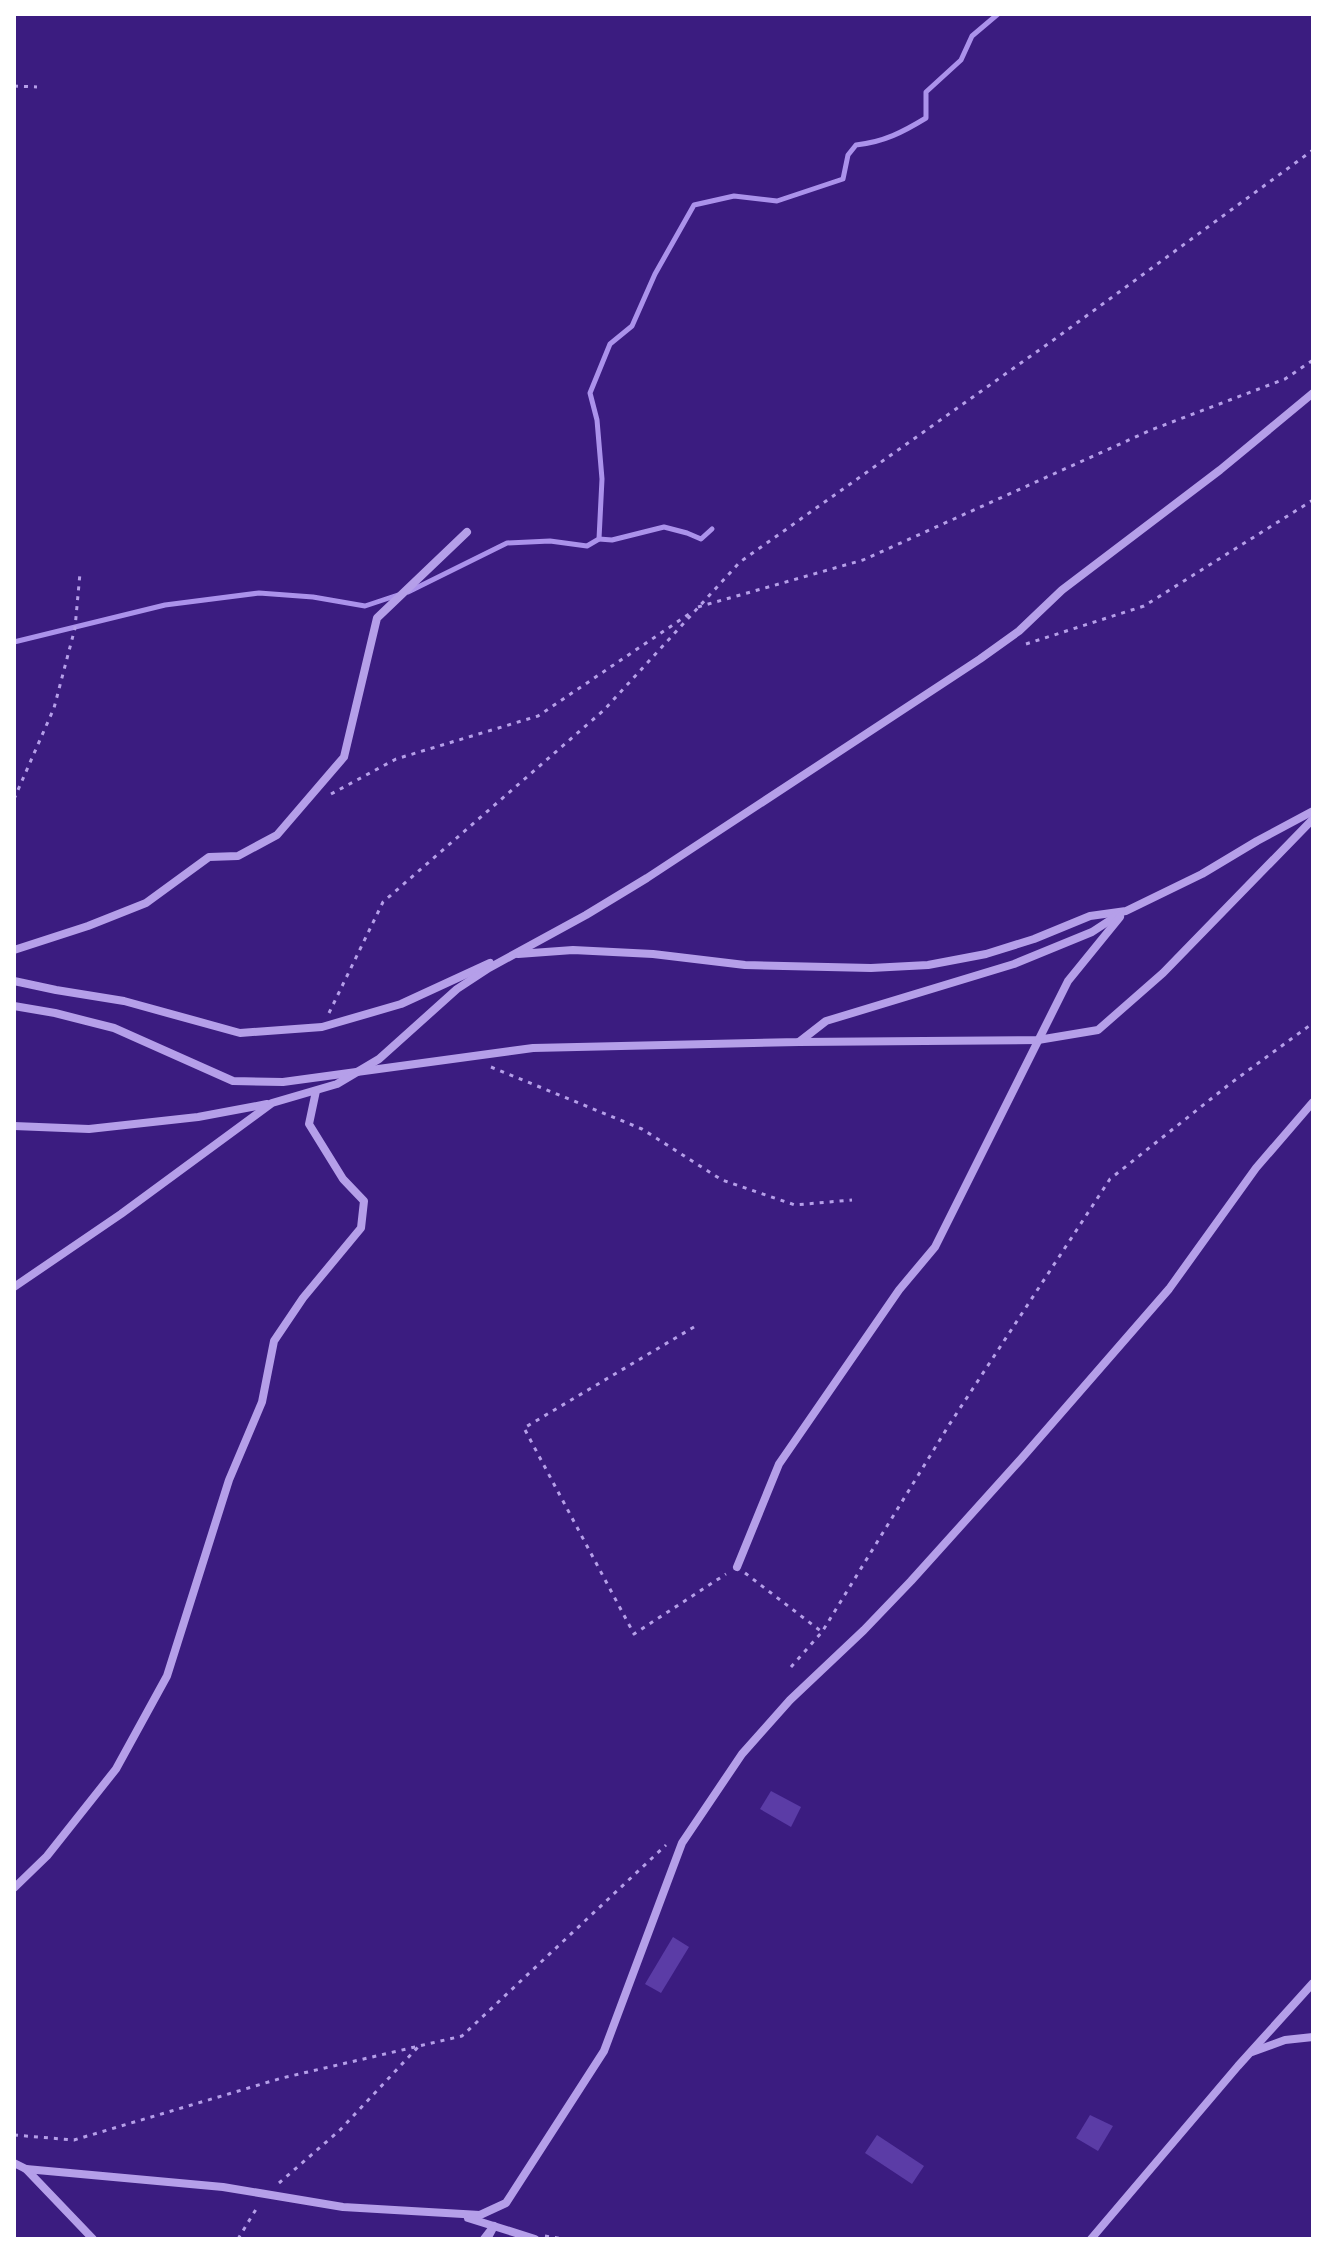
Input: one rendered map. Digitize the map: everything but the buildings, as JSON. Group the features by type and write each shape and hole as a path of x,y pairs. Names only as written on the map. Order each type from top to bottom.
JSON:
{"street":[{"path":"14,1126 89,1129 198,1117 272,1103 337,1084 379,1059 457,989 647,878 980,659 1019,631 1082,574 1220,470 1313,393"},
{"path":"14,950 146,903 209,857 238,856 277,835 344,757 377,618 467,532"},
{"path":"799,1042 826,1021 1014,964 1092,932 1313,811"},
{"path":"14,1006 114,1028 233,1081 283,1082 533,1048 1038,1040 1098,1030 1163,973 1313,819"},
{"path":"14,981 124,1001 240,1033 322,1027 401,1004 514,954 573,950 653,954 745,965 871,968 928,965 986,954 1090,916 1126,911"},
{"path":"737,1567 779,1464 899,1290 935,1247 1068,981 1126,911"},
{"path":"14,1888 47,1856 116,1769 167,1676 229,1480 262,1402 274,1341 303,1298 361,1228 364,1201 343,1179 309,1124 316,1091"},
{"path":"14,1287 121,1214 272,1103"},
{"path":"26,2169 223,2187 343,2207 480,2215 506,2203 604,2051 682,1843 742,1754 790,1700 911,1581 1031,1448 1169,1289 1256,1168 1311,1106"},
{"path":"1091,2239 1313,1983"},
{"path":"1251,2052 1285,2040 1313,2037"},
{"path":"14,2163 26,2169 93,2239"},
{"path":"452,2213 535,2239"},
{"path":"486,2239 494,2226"}],"path":[{"path":"14,86 37,87"},
{"path":"322,1027 383,902 604,710 740,562 1059,336 1313,150"},
{"path":"320,800 396,759 538,716 698,607 863,560 1151,430 1285,379 1313,360"},
{"path":"1025,644 1144,606 1313,500"},
{"path":"14,799 54,708 75,628 80,573"},
{"path":"791,1667 822,1632 957,1412 1110,1179 1313,1023"},
{"path":"466,1056 642,1129 722,1180 795,1205 852,1200"},
{"path":"694,1327 524,1428 634,1634 737,1567 822,1632"},
{"path":"14,2135 74,2140 282,2078 462,2036 665,1846"},
{"path":"238,2239 266,2194 340,2130 419,2046"}],"waterway":[{"path":"408,592 507,543 550,541 587,546 599,539 602,479 597,420 590,393 610,344 632,326 655,274 694,205 734,196 777,201 843,179 848,155 856,145 893,136 926,118 926,92 961,60 972,36 998,14"},
{"path":"599,539 612,540 664,527 701,539 712,529"},
{"path":"14,642 165,605 259,593 313,597 365,606 398,595"}]}
